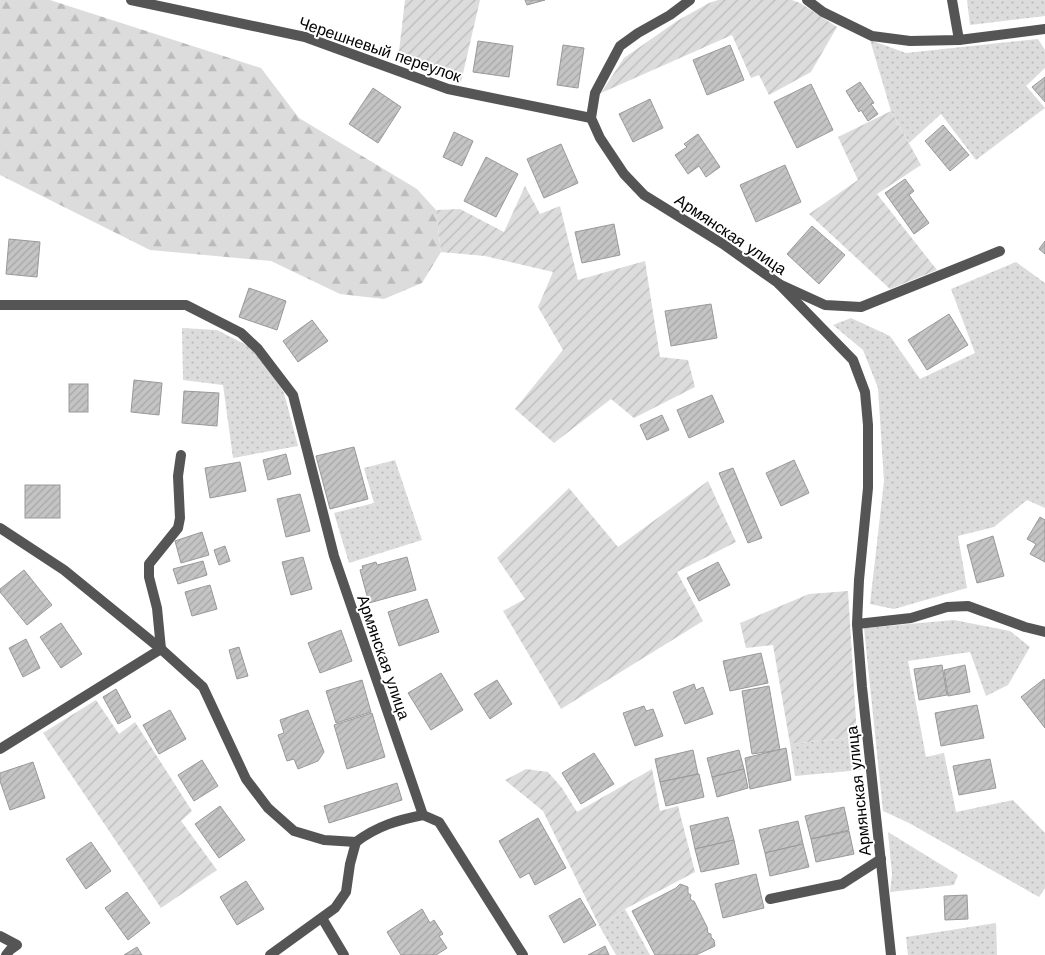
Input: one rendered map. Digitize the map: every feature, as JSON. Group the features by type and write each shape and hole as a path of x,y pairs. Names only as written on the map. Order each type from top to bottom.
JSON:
{"street":[{"name":"Черешневый переулок","path":"131,0 305,37 448,89 591,118"},
{"path":"591,118 595,93 620,46 638,33 670,15 690,0"},
{"path":"807,0 823,12 872,36 910,41 959,40 1045,29"},
{"path":"952,0 959,40"},
{"name":"Армянская улица","path":"591,118 600,138 624,174 644,195 722,244 778,283 853,360 866,392 868,488 859,580 857,624 880,859 892,955"},
{"path":"778,283 825,305 861,307 1000,251"},
{"name":"Армянская улица","path":"0,305 186,305 241,334 258,349 293,395 334,556 423,815"},
{"path":"161,649 157,608 148,564 178,528 180,518 178,476 180,455"},
{"path":"0,528 64,570 161,649 203,687 246,779 268,808 294,831 324,840 356,842"},
{"path":"857,624 911,618 947,607 968,606 1025,627 1045,632"},
{"path":"0,749 161,649"},
{"path":"270,955 334,908 346,892 350,864 356,842 370,831 403,819 423,815 439,822 523,955"},
{"path":"770,899 842,884 880,859"},
{"path":"322,918 344,955"},
{"path":"0,936 17,945 6,955"}],"green space":[{"path":"0,0 50,0 261,68 299,118 417,189 436,210 441,252 422,283 384,299 340,294 271,261 150,250 0,175"},
{"path":"405,0 480,0 461,82 398,60"},
{"path":"718,0 792,0 800,3 837,27 811,72 769,95 759,75 751,78 732,35 601,93 624,58 677,21"},
{"path":"967,0 1045,0 1045,16 970,25"},
{"path":"1038,39 1045,50 1045,68 1026,86 1045,108 976,160 941,114 909,143 891,111 870,40 906,53"},
{"path":"891,111 921,165 877,194 937,270 890,289 809,214 858,180 838,137"},
{"path":"525,186 540,214 560,206 578,280 645,261 660,357 688,360 695,387 634,418 611,399 554,443 515,409 563,350 538,307 553,272 485,256 441,252 436,210 460,209 504,232"},
{"path":"1016,262 1045,283 1045,508 1027,500 994,527 958,536 967,588 894,609 870,604 884,481 878,388 863,350 833,325 851,318 890,336 920,379 975,353 951,289"},
{"path":"182,328 217,330 256,350 284,393 298,446 233,458 223,385 183,380"},
{"path":"395,460 422,540 349,563 334,513 374,503 364,468"},
{"path":"708,481 736,542 677,572 703,621 561,709 503,611 525,599 497,558 569,488 618,547"},
{"path":"848,591 857,737 790,744 773,645 746,648 740,623 809,594"},
{"path":"954,620 1010,631 1030,647 1008,685 986,696 970,652 908,661 926,757 944,753 956,812 1013,800 1045,833 1045,888 1039,897 909,823 883,811 864,628"},
{"path":"96,700 119,734 135,722 192,811 181,821 217,870 161,908 43,733"},
{"path":"857,737 861,770 795,776 790,744"},
{"path":"526,769 548,772 562,788 577,812 652,769 660,811 678,806 695,872 625,909 600,927 543,811 505,780"},
{"path":"888,832 958,875 954,885 890,892 892,874"},
{"path":"625,909 650,955 616,955 600,927"},
{"path":"996,923 997,955 908,955 906,937"}],"building":[{"path":"525,0 545,0 527,5"},
{"path":"478,41 513,46 509,77 473,72"},
{"path":"563,45 584,48 578,88 557,85"},
{"path":"730,45 744,80 707,95 693,60"},
{"path":"1045,77 1045,102 1032,87"},
{"path":"860,82 874,103 871,104 878,114 868,121 861,110 859,112 846,91"},
{"path":"811,84 833,130 797,148 774,102"},
{"path":"373,88 401,107 378,143 349,124"},
{"path":"650,99 663,128 633,142 619,114"},
{"path":"943,125 969,155 950,171 925,141"},
{"path":"454,132 473,141 462,166 443,157"},
{"path":"698,134 720,167 706,177 699,166 688,174 675,155 687,147 684,144"},
{"path":"561,144 578,183 544,198 527,159"},
{"path":"486,157 518,174 496,217 464,201"},
{"path":"785,165 801,202 756,222 740,185"},
{"path":"905,179 914,191 909,195 929,223 914,234 885,193"},
{"path":"614,224 620,255 582,263 575,232"},
{"path":"812,226 845,255 819,284 787,254"},
{"path":"9,239 40,242 37,277 6,274"},
{"path":"1045,241 1045,254 1039,249"},
{"path":"249,288 286,301 277,330 239,317"},
{"path":"711,304 717,338 671,346 665,311"},
{"path":"949,314 968,345 927,370 908,340"},
{"path":"312,320 328,341 298,362 283,341"},
{"path":"134,380 162,383 159,415 131,412"},
{"path":"69,384 88,384 88,412 69,412"},
{"path":"184,391 219,393 217,426 182,423"},
{"path":"712,395 724,422 689,438 677,410"},
{"path":"662,415 669,430 647,440 640,425"},
{"path":"354,447 368,499 330,509 316,456"},
{"path":"286,454 291,474 268,480 263,460"},
{"path":"794,460 809,493 781,506 766,473"},
{"path":"240,462 246,491 210,498 205,468"},
{"path":"733,468 762,538 748,543 719,473"},
{"path":"25,485 60,485 60,518 25,518"},
{"path":"300,494 310,531 286,537 277,499"},
{"path":"1040,517 1045,520 1045,562 1030,554 1036,544 1027,539"},
{"path":"202,532 209,555 181,563 175,541"},
{"path":"993,536 1004,576 977,583 967,545"},
{"path":"225,546 230,561 219,565 214,550"},
{"path":"303,557 312,589 291,595 282,562"},
{"path":"407,557 416,590 369,603 360,570 363,569 362,566 376,562 377,565"},
{"path":"203,561 207,575 178,584 173,569"},
{"path":"718,562 730,585 699,601 687,578"},
{"path":"24,570 52,605 27,625 0,592 0,589"},
{"path":"210,585 217,609 192,616 185,592"},
{"path":"427,599 439,632 399,646 388,612"},
{"path":"61,623 82,654 61,668 40,637"},
{"path":"341,630 352,661 320,673 308,643"},
{"path":"26,639 40,668 23,677 9,648"},
{"path":"239,647 248,676 237,679 229,650"},
{"path":"761,653 768,683 730,691 723,661"},
{"path":"942,665 947,695 919,700 914,669"},
{"path":"965,665 970,692 948,696 944,670"},
{"path":"441,673 463,710 431,730 408,693"},
{"path":"1044,679 1045,681 1045,728 1021,697"},
{"path":"362,680 371,712 336,723 326,691"},
{"path":"497,680 512,704 490,719 474,694"},
{"path":"694,684 696,690 703,687 713,714 685,724 673,692"},
{"path":"769,686 780,750 752,754 742,691"},
{"path":"116,689 131,717 118,724 103,697"},
{"path":"977,705 984,738 941,746 935,713"},
{"path":"644,706 646,711 653,709 663,736 635,746 623,713"},
{"path":"170,710 186,739 159,754 143,725"},
{"path":"308,710 324,752 318,761 298,769 294,759 287,761 278,735 284,733 280,720"},
{"path":"372,713 385,757 347,769 334,725"},
{"path":"786,748 791,780 750,789 745,758"},
{"path":"693,750 698,774 660,782 655,759"},
{"path":"739,750 744,769 712,777 707,758"},
{"path":"594,753 614,784 581,804 562,773"},
{"path":"990,759 996,788 959,795 953,766"},
{"path":"202,760 218,786 194,801 178,775"},
{"path":"33,762 45,798 10,810 0,781 0,773"},
{"path":"744,769 748,788 717,797 712,777"},
{"path":"699,774 704,797 666,806 660,782"},
{"path":"397,783 402,800 329,823 324,806"},
{"path":"220,806 245,840 219,858 195,824"},
{"path":"844,807 849,830 811,839 805,816"},
{"path":"728,817 734,840 695,849 690,826"},
{"path":"538,818 566,868 535,885 529,873 520,878 499,841"},
{"path":"798,821 803,844 765,853 759,830"},
{"path":"849,831 854,854 816,862 811,839"},
{"path":"734,840 739,864 701,872 695,849"},
{"path":"91,842 111,871 86,889 66,859"},
{"path":"803,844 809,867 770,876 765,853"},
{"path":"756,874 764,908 723,918 715,884"},
{"path":"246,881 264,909 237,925 220,897"},
{"path":"680,884 688,887 688,893 691,895 690,898 694,901 708,933 711,934 714,940 715,946 696,955 655,955 632,911 676,888"},
{"path":"127,892 150,923 128,940 105,908"},
{"path":"967,895 968,919 945,920 944,896"},
{"path":"580,898 596,925 564,943 549,916"},
{"path":"422,909 430,923 434,920 443,934 439,936 447,948 436,955 401,955 387,932"},
{"path":"605,946 609,955 588,955"},
{"path":"137,947 142,955 124,955"}]}
